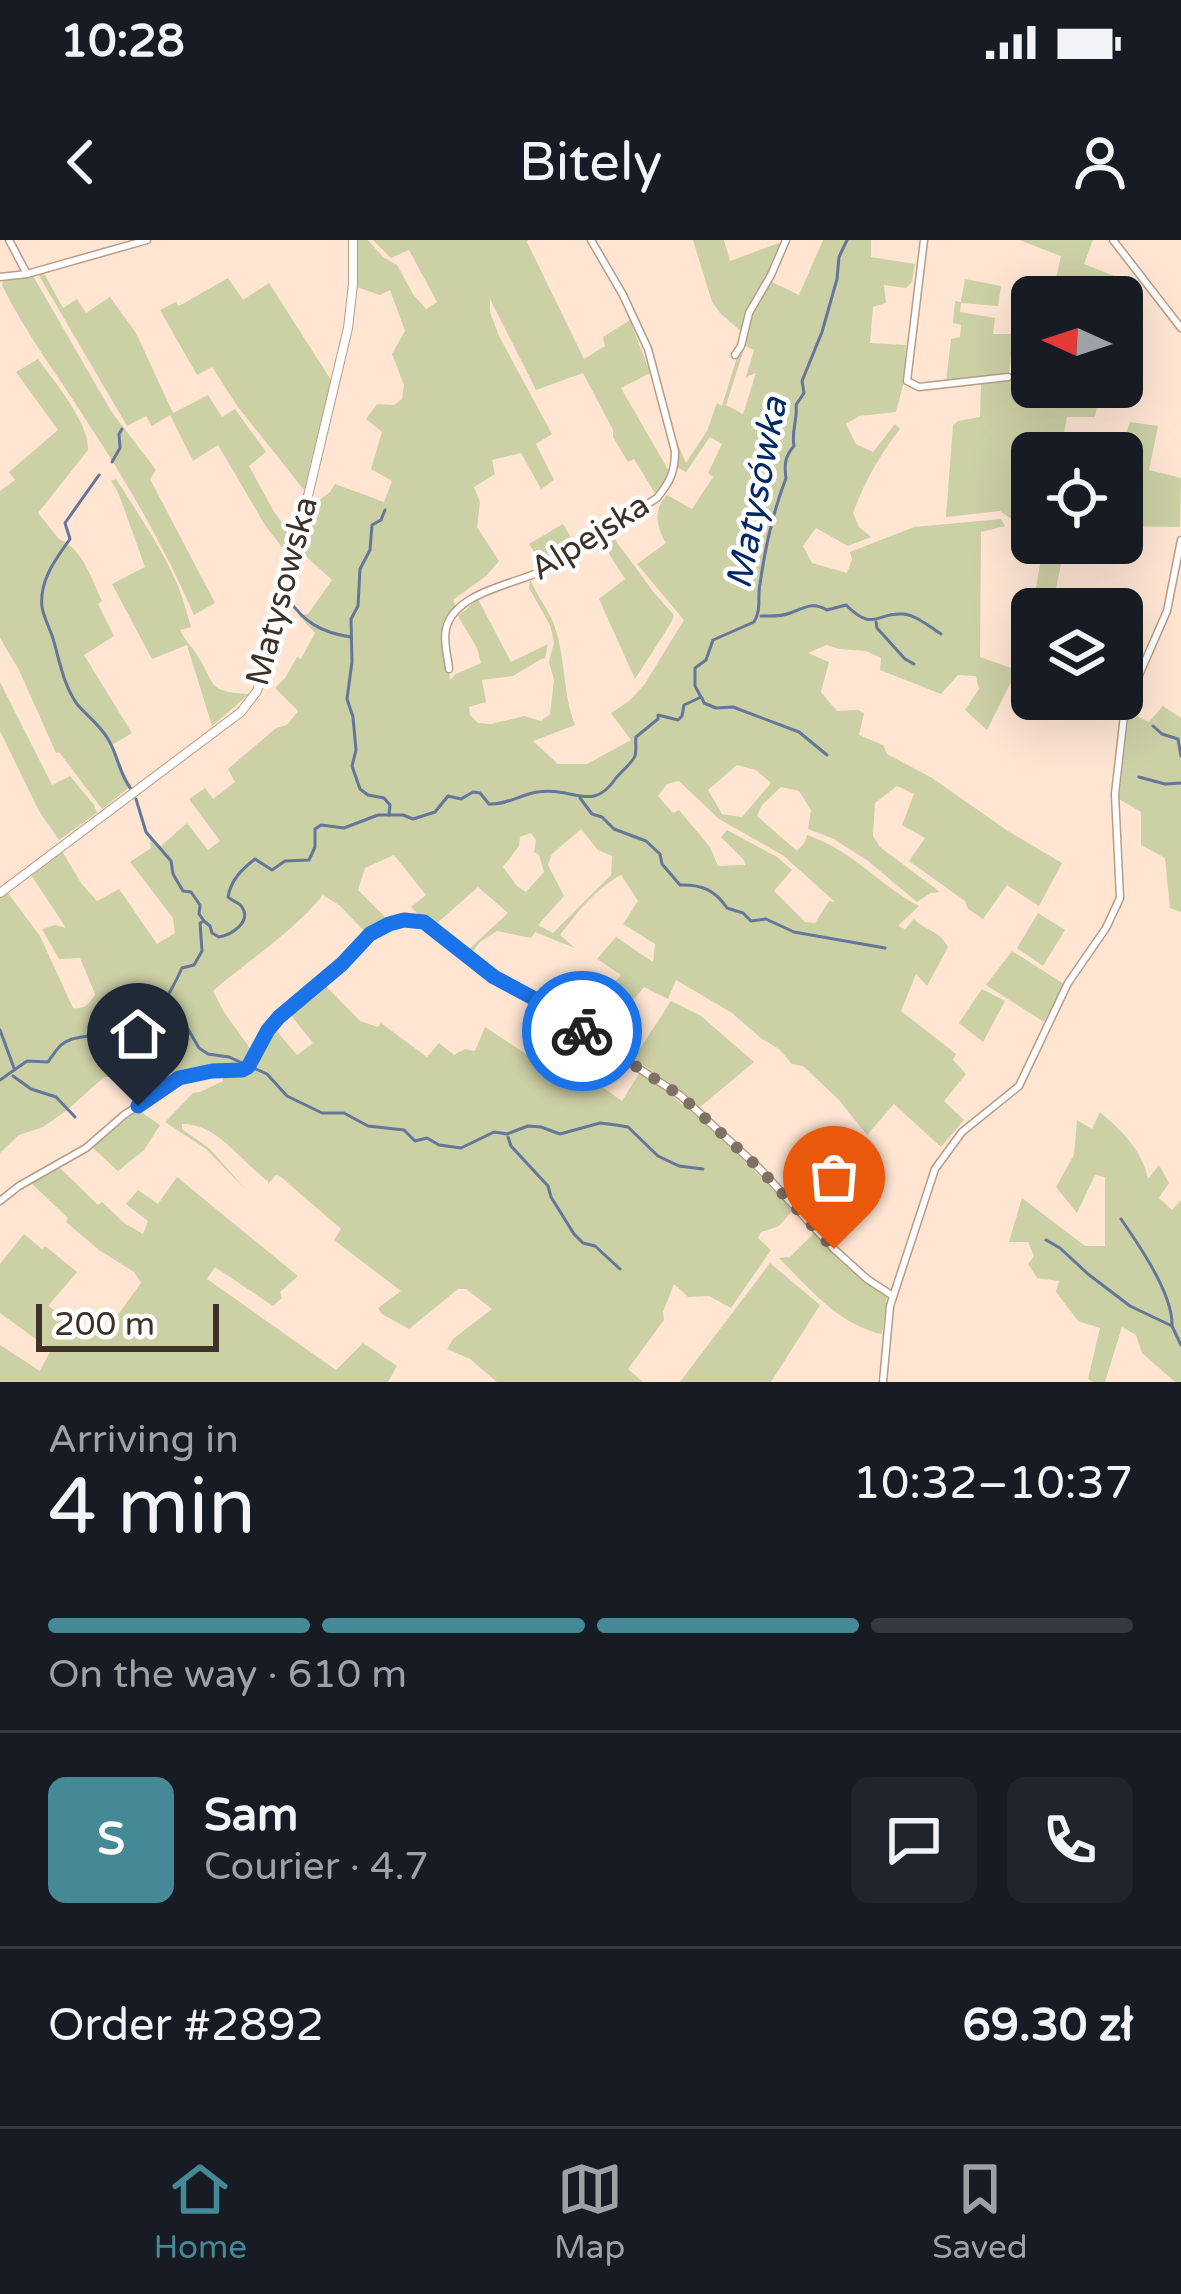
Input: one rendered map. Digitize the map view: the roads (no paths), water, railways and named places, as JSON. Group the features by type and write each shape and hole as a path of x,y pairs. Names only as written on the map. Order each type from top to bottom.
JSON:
{"street":[{"path":"9,240 27,274"},
{"path":"0,277 27,274 146,240"},
{"name":"Matysowska","path":"0,892 234,718 257,691 348,328 353,240"},
{"name":"Alpejska","path":"449,669 445,633 461,607 488,590 544,570 657,498 675,469 675,452 648,349 591,240"},
{"path":"735,355 749,313 786,240"},
{"path":"924,240 907,380 919,387 1008,377"},
{"path":"1113,240 1181,328"},
{"path":"883,1382 892,1296 935,1169 971,1123 1019,1086 1060,998 1120,898 1115,794 1122,721 1167,611 1181,539"},
{"path":"0,1201 86,1148 160,1089 196,1074 248,1067 268,1030 370,934 389,924 414,920 681,1096 759,1168 834,1249 892,1296"}],"waterway":[{"name":"Matysówka","path":"0,1080 27,1061 48,1062 61,1045 102,1031 113,1016 123,1013 134,1023 158,1009 182,968 194,965 202,951 200,923 204,921 219,937 242,923 242,907 228,897 237,876 255,859 272,870 285,861 309,860 315,829 321,825 344,828 378,815 413,819 435,812 448,796 461,799 480,793 489,804 537,792 599,795 631,762 636,737 658,715 678,720 684,705 701,697 695,686 695,668 706,660 713,640 756,617 767,544 786,478 786,461 794,446 796,405 804,393 802,381 822,332 847,240"},
{"path":"112,462 122,429"},
{"path":"99,475 65,523 70,539 46,579 42,607 69,690 108,739 131,789"},
{"path":"385,510 372,525 370,550 360,569 358,606 351,619 347,699 356,750 352,766 360,789 384,798 390,805 389,815"},
{"path":"288,599 314,625 350,637"},
{"path":"761,616 846,605 869,620 908,615 941,634"},
{"path":"876,622 914,664"},
{"path":"702,698 716,708 733,707 799,732 827,755"},
{"path":"1153,726 1178,739 1181,756"},
{"path":"1139,777 1181,783"},
{"path":"580,798 592,814 614,829 646,841 680,885 707,889 727,908 751,921 766,919 794,932 885,948"},
{"path":"136,799 146,832 171,861 183,891 191,892 200,905 204,921"},
{"path":"164,1000 199,1048 267,1074 287,1096 322,1113 344,1113 368,1126 404,1130 415,1141 427,1138 461,1148 494,1132 507,1134 528,1126 560,1134 600,1123 616,1125 628,1127 658,1156 679,1166 703,1169"},
{"path":"0,1030 14,1068"},
{"path":"13,1076 31,1089 56,1097 75,1117"},
{"path":"508,1137 548,1186 574,1234 620,1269"},
{"path":"1121,1219 1161,1284 1172,1324"},
{"path":"1046,1240 1130,1306 1172,1326 1181,1345"}]}
